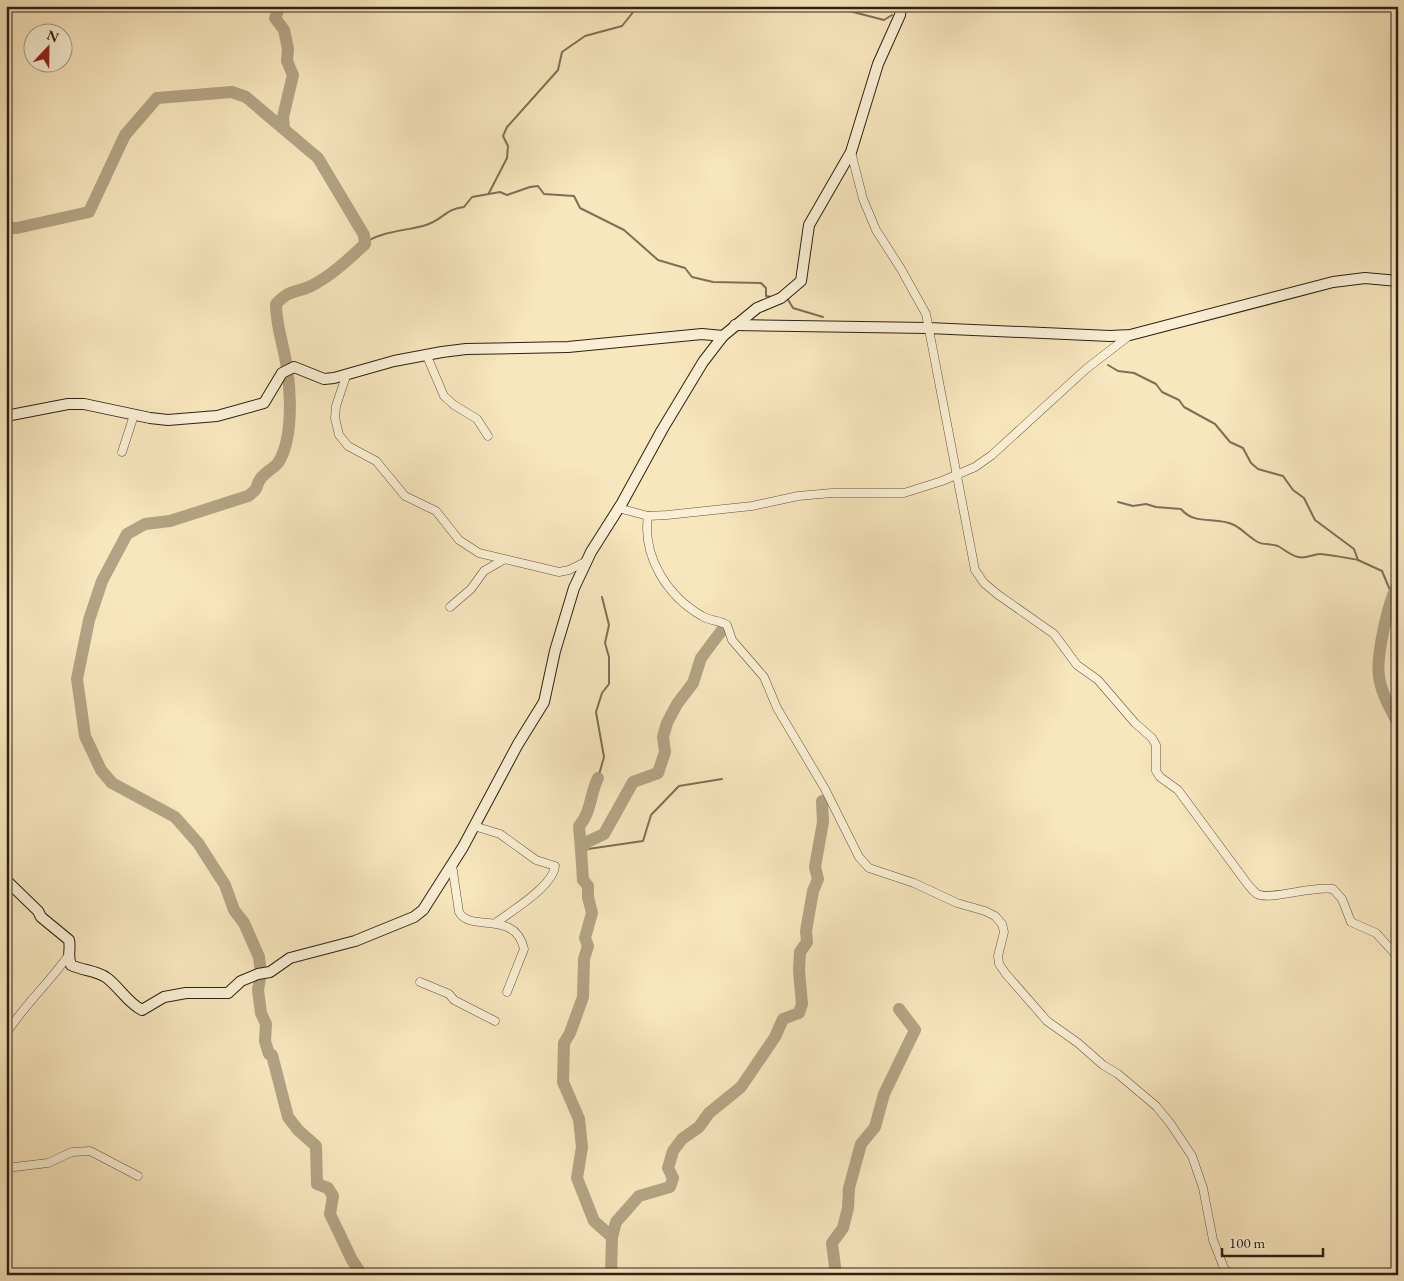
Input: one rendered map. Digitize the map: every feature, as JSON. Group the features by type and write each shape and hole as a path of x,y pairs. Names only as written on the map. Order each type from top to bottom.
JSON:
{"street":[{"path":"68,956 71,965 97,972 107,978 135,1007 142,1010 164,997 186,993 228,993 242,981 270,972 290,958 355,941 414,918 423,910 452,865 546,697 555,651 568,605 587,561 662,430 703,362 722,336 757,308 780,298 801,281 809,225 851,152 878,64 896,24 901,6"},
{"path":"851,152 854,170 870,217 924,310 959,475 971,552 976,570 984,582 1023,614 1054,634 1077,665 1098,680 1135,723 1152,738 1156,745 1156,771 1160,777 1178,790 1256,893 1263,896 1307,889 1334,889 1342,899 1351,922 1376,933 1398,956"},
{"path":"735,325 928,328 1110,336 1130,335 1333,282 1365,278 1398,281"},
{"path":"6,416 68,404 84,404 168,420 217,416 256,407 270,397 282,372 294,366 324,379 346,376 426,354 466,349 592,346 702,334 722,336"},
{"path":"618,508 648,516 752,506 806,495 904,493 959,475 992,455 1086,369 1130,335"},
{"path":"426,354 444,396 454,406 477,419 488,436"},
{"path":"346,376 336,406 335,418 340,434 348,446 376,461 405,496 436,511 459,540 479,553 559,572 569,570 587,561"},
{"path":"122,452 134,415"},
{"path":"648,516 647,541 668,588 699,614 727,625 732,640 764,677 777,708 825,789 859,857 869,868 914,883 957,903 995,916 1002,924 1004,932 998,946 998,956 999,964 1006,974 1046,1021 1078,1043 1103,1065 1118,1074 1156,1106 1170,1123 1192,1156 1203,1188 1213,1240 1224,1268 1230,1275"},
{"path":"450,607 471,589 484,571 503,560"},
{"path":"474,826 500,834 536,860 555,866 555,871 535,894 497,922"},
{"path":"452,865 459,912 463,918 468,921 497,922 516,935 524,950 507,992"},
{"path":"6,880 38,911 41,917 69,940 71,948 68,956 6,1034"},
{"path":"420,982 449,994 454,1000 495,1021"},
{"path":"6,1168 48,1163 72,1152 90,1151 138,1176"}],"waterway":[{"path":"280,6 275,18 284,30 288,49 287,61 293,75 283,117 284,129"},
{"path":"489,193 507,158 508,146 503,136 507,127 558,70 562,52 585,36 622,26 638,6"},
{"path":"830,6 884,20 892,15"},
{"path":"6,228 17,228 89,212 125,135 157,98 232,92 246,97 318,158 364,235 365,244 332,273 311,286 289,293 276,304 277,321 287,368 290,403 286,442 278,463 263,476 256,489 248,496 170,521 145,524 127,534 102,581 89,620 77,679 85,736 101,770 112,783 175,817 198,843 225,885 234,910 244,923 259,957 261,973 258,990 261,1013 266,1024 265,1041 269,1054 272,1055 288,1117 298,1130 316,1146 317,1184 328,1188 333,1196 330,1214 352,1260 362,1275"},
{"path":"365,244 375,237 430,224 452,210 464,207 472,197 500,192 507,195 538,186 544,194 574,196 580,208 624,230 658,260 685,268 692,277 713,282 761,283 766,288 766,296 772,297"},
{"path":"787,298 793,308 823,317"},
{"path":"1108,365 1118,371 1134,373 1156,384 1162,392 1179,400 1184,407 1215,424 1230,442 1243,448 1251,463 1258,469 1283,476 1293,490 1304,498 1315,520 1354,549 1358,560 1382,571 1392,595"},
{"path":"1118,502 1133,506 1146,504 1156,507 1181,509 1199,519 1227,522 1259,543 1278,546 1298,557 1320,554 1358,560"},
{"path":"1398,585 1390,603 1379,656 1380,682 1398,723"},
{"path":"598,778 604,757 596,712 602,693 609,684 609,657 605,643 609,625 602,597"},
{"path":"611,1275 612,1237 594,1221 577,1178 582,1147 579,1119 563,1082 564,1043 570,1033 583,997 584,959 588,946 585,938 592,913 588,897 588,886 583,880 581,850 587,842 604,834 633,782 658,773 665,752 663,737 667,723 677,704 693,683 701,658 725,626"},
{"path":"581,850 579,826 586,815 598,778"},
{"path":"581,850 643,841 651,815 679,786 722,779"},
{"path":"612,1237 616,1222 639,1196 670,1187 673,1178 668,1168 673,1151 682,1139 699,1127 709,1113 741,1087 775,1037 783,1019 799,1013 802,1004 799,971 800,952 807,942 806,931 813,891 818,879 815,867 823,822 822,801"},
{"path":"836,1275 832,1243 843,1228 848,1208 849,1188 861,1144 875,1127 884,1094 915,1030 899,1009"}]}
